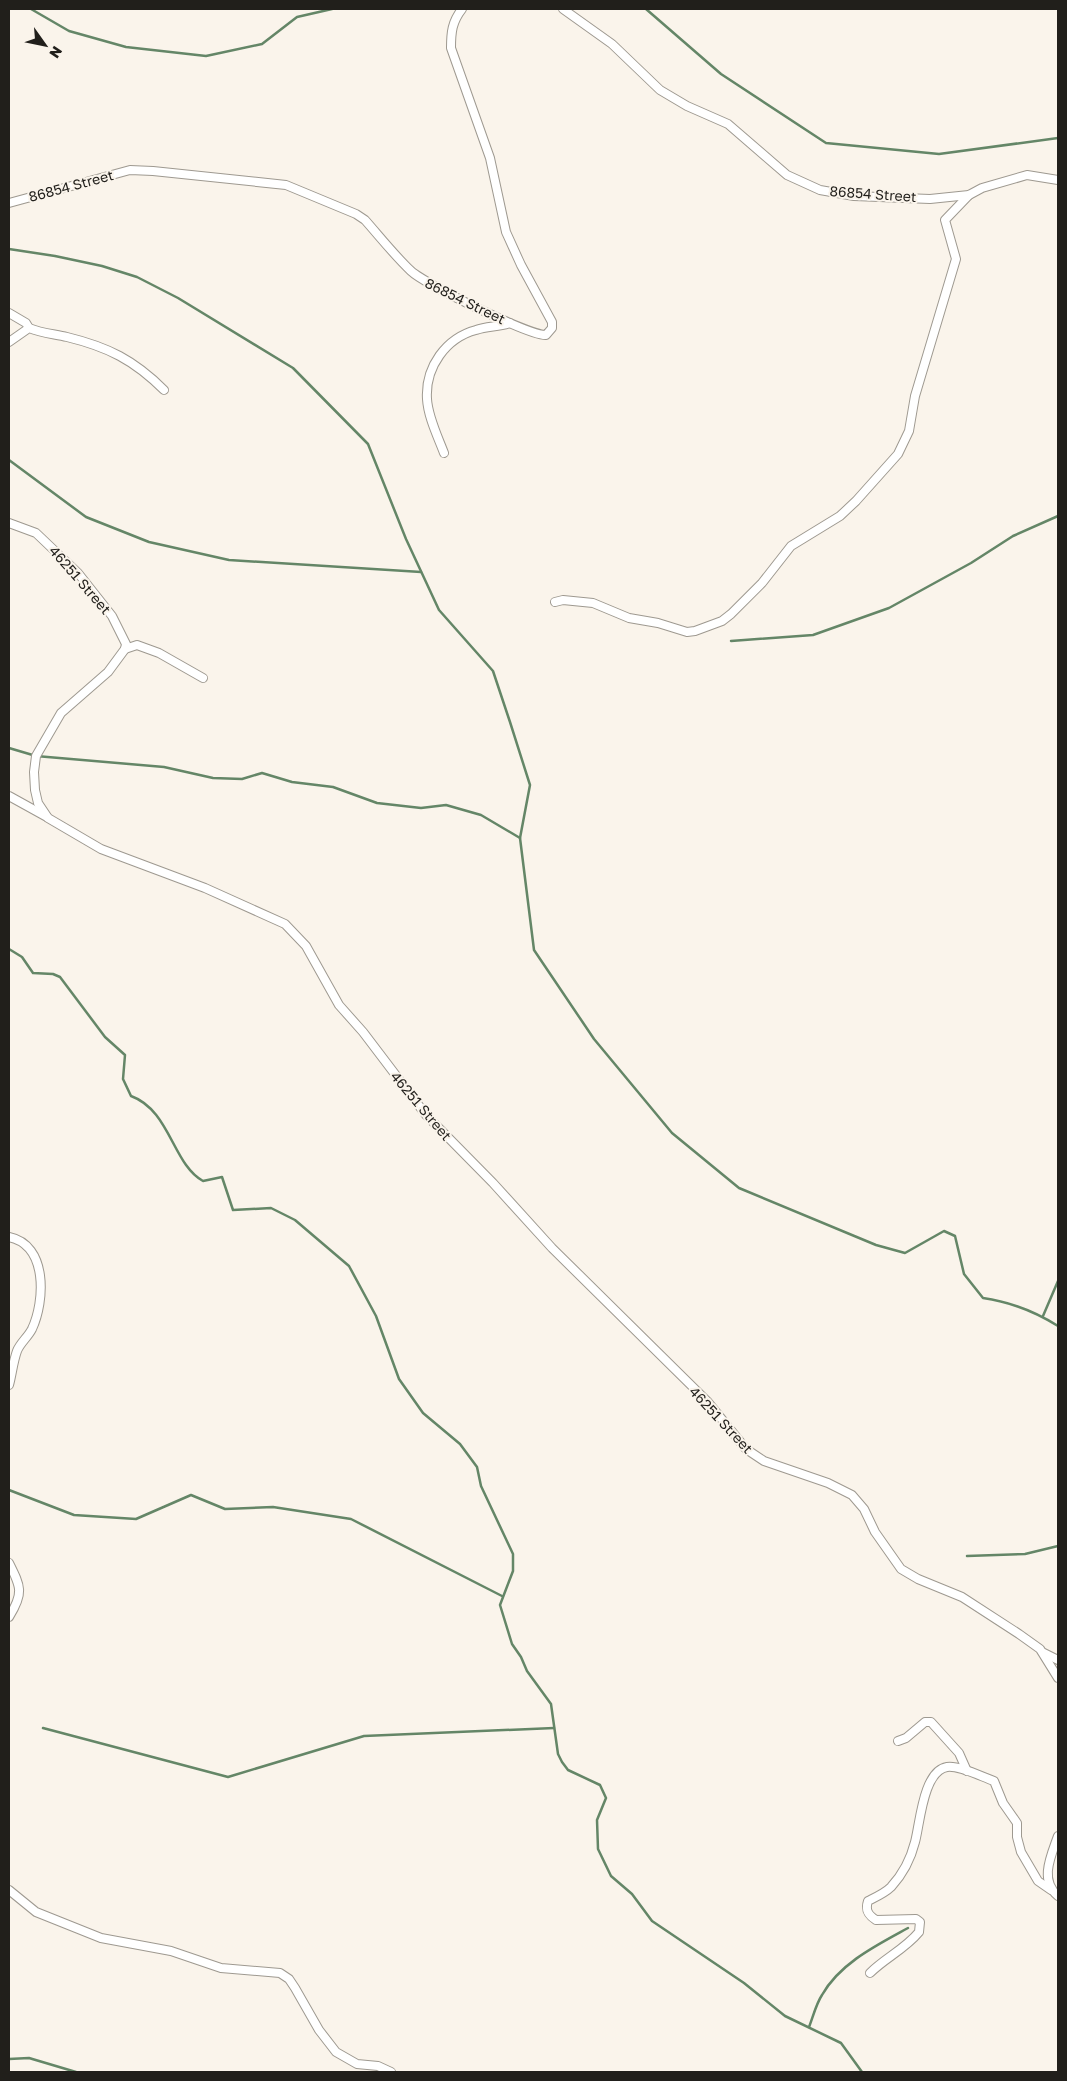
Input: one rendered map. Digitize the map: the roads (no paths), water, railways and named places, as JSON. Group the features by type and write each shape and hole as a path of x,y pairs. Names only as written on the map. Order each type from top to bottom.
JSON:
{"street":[{"name":"86854 Street","path":"9,203 130,170 235,178 286,186 356,214 365,220 412,272 427,283 510,323 542,336 548,333 552,322 508,239 490,158 451,48 451,30 454,18 462,9"},
{"name":"86854 Street","path":"563,9 612,44 660,90 687,106 728,124 787,175 820,190 854,196 930,199 969,195 982,188 1027,175 1058,180"},
{"path":"555,602 563,600 593,604 630,618 658,623 687,632 695,631 731,614 762,583 791,546 840,516 856,501 898,454 909,431 915,396 956,259 945,220 969,195"},
{"path":"9,313 26,323 29,328 39,332 80,340 111,350 130,360 164,390"},
{"path":"444,454 426,400 428,380 434,362 445,348 458,338 475,330 510,323"},
{"path":"9,342 29,328"},
{"name":"46251 Street","path":"9,523 24,527 41,536 78,573 112,616 123,638 126,649"},
{"path":"48,818 38,803 35,790 34,772 36,756 61,713 108,672 126,649 137,645 159,653 193,675 203,678"},
{"name":"46251 Street","path":"9,796 101,849 205,888 285,924 306,946 339,1005 363,1032 426,1115 493,1183 552,1248 707,1401 746,1449 764,1461 804,1474 852,1495 864,1509 875,1532 901,1569 918,1579 962,1597 1019,1634 1042,1652 1058,1678"},
{"path":"9,1237 19,1241 32,1253 39,1271 40,1293 32,1329 16,1353 9,1385"},
{"path":"9,1563 20,1585 20,1593 17,1605 9,1617"},
{"path":"1042,1652 1058,1660"},
{"path":"898,1741 906,1738 925,1722 931,1722 959,1753 966,1771"},
{"path":"870,1973 882,1961 913,1939 920,1928 920,1922 916,1919 876,1920 867,1913 868,1900 890,1888 907,1863 915,1843 923,1800 937,1771 951,1767 994,1781 1003,1803 1017,1823 1017,1837 1021,1852 1038,1881 1058,1896"},
{"path":"1051,1890 1048,1882 1049,1864 1058,1836"},
{"path":"9,1890 36,1912 94,1936 171,1951 221,1968 280,1974 292,1984 319,2030 336,2052 357,2064 378,2066 391,2072"}],"waterway":[{"path":"31,9 69,31 126,47 206,56 262,44 297,17 332,9"},
{"path":"646,9 721,74 826,143 939,154 1058,138"},
{"path":"9,249 102,266 137,277 178,298 293,368 368,444 406,539 439,610 493,671 510,722 530,785 520,838 534,950 594,1039 672,1133 739,1188 876,1245 905,1253 944,1231 955,1236 964,1274 983,1298 1022,1308 1058,1326"},
{"path":"9,460 86,517 149,542 229,560 421,572"},
{"path":"731,641 813,635 889,608 971,563 1013,536 1058,516"},
{"path":"9,748 36,756 164,767 213,778 242,779 262,773 292,782 333,787 377,803 421,808 446,805 481,815 520,838"},
{"path":"9,949 22,957 33,973 53,974 60,977 105,1037 125,1055 123,1079 131,1096 144,1103 154,1113 193,1173 203,1181 222,1177 233,1210 271,1208 295,1220 349,1266 376,1316 399,1379 423,1413 460,1444 477,1467 481,1486 513,1554 513,1571 500,1605 512,1644 521,1657 527,1671 551,1704 558,1754 562,1762 568,1770 600,1785 606,1798 597,1820 598,1849 611,1876 632,1894 652,1921 744,1983 785,2016 841,2043 862,2072"},
{"path":"1043,1316 1058,1281"},
{"path":"9,1490 74,1515 136,1519 191,1495 225,1509 273,1507 351,1519 502,1596"},
{"path":"967,1556 1025,1554 1058,1546"},
{"path":"43,1728 228,1777 364,1736 554,1728"},
{"path":"809,2027 816,2006 839,1973 860,1956 908,1928"},
{"path":"9,2059 29,2058 76,2072"}]}
